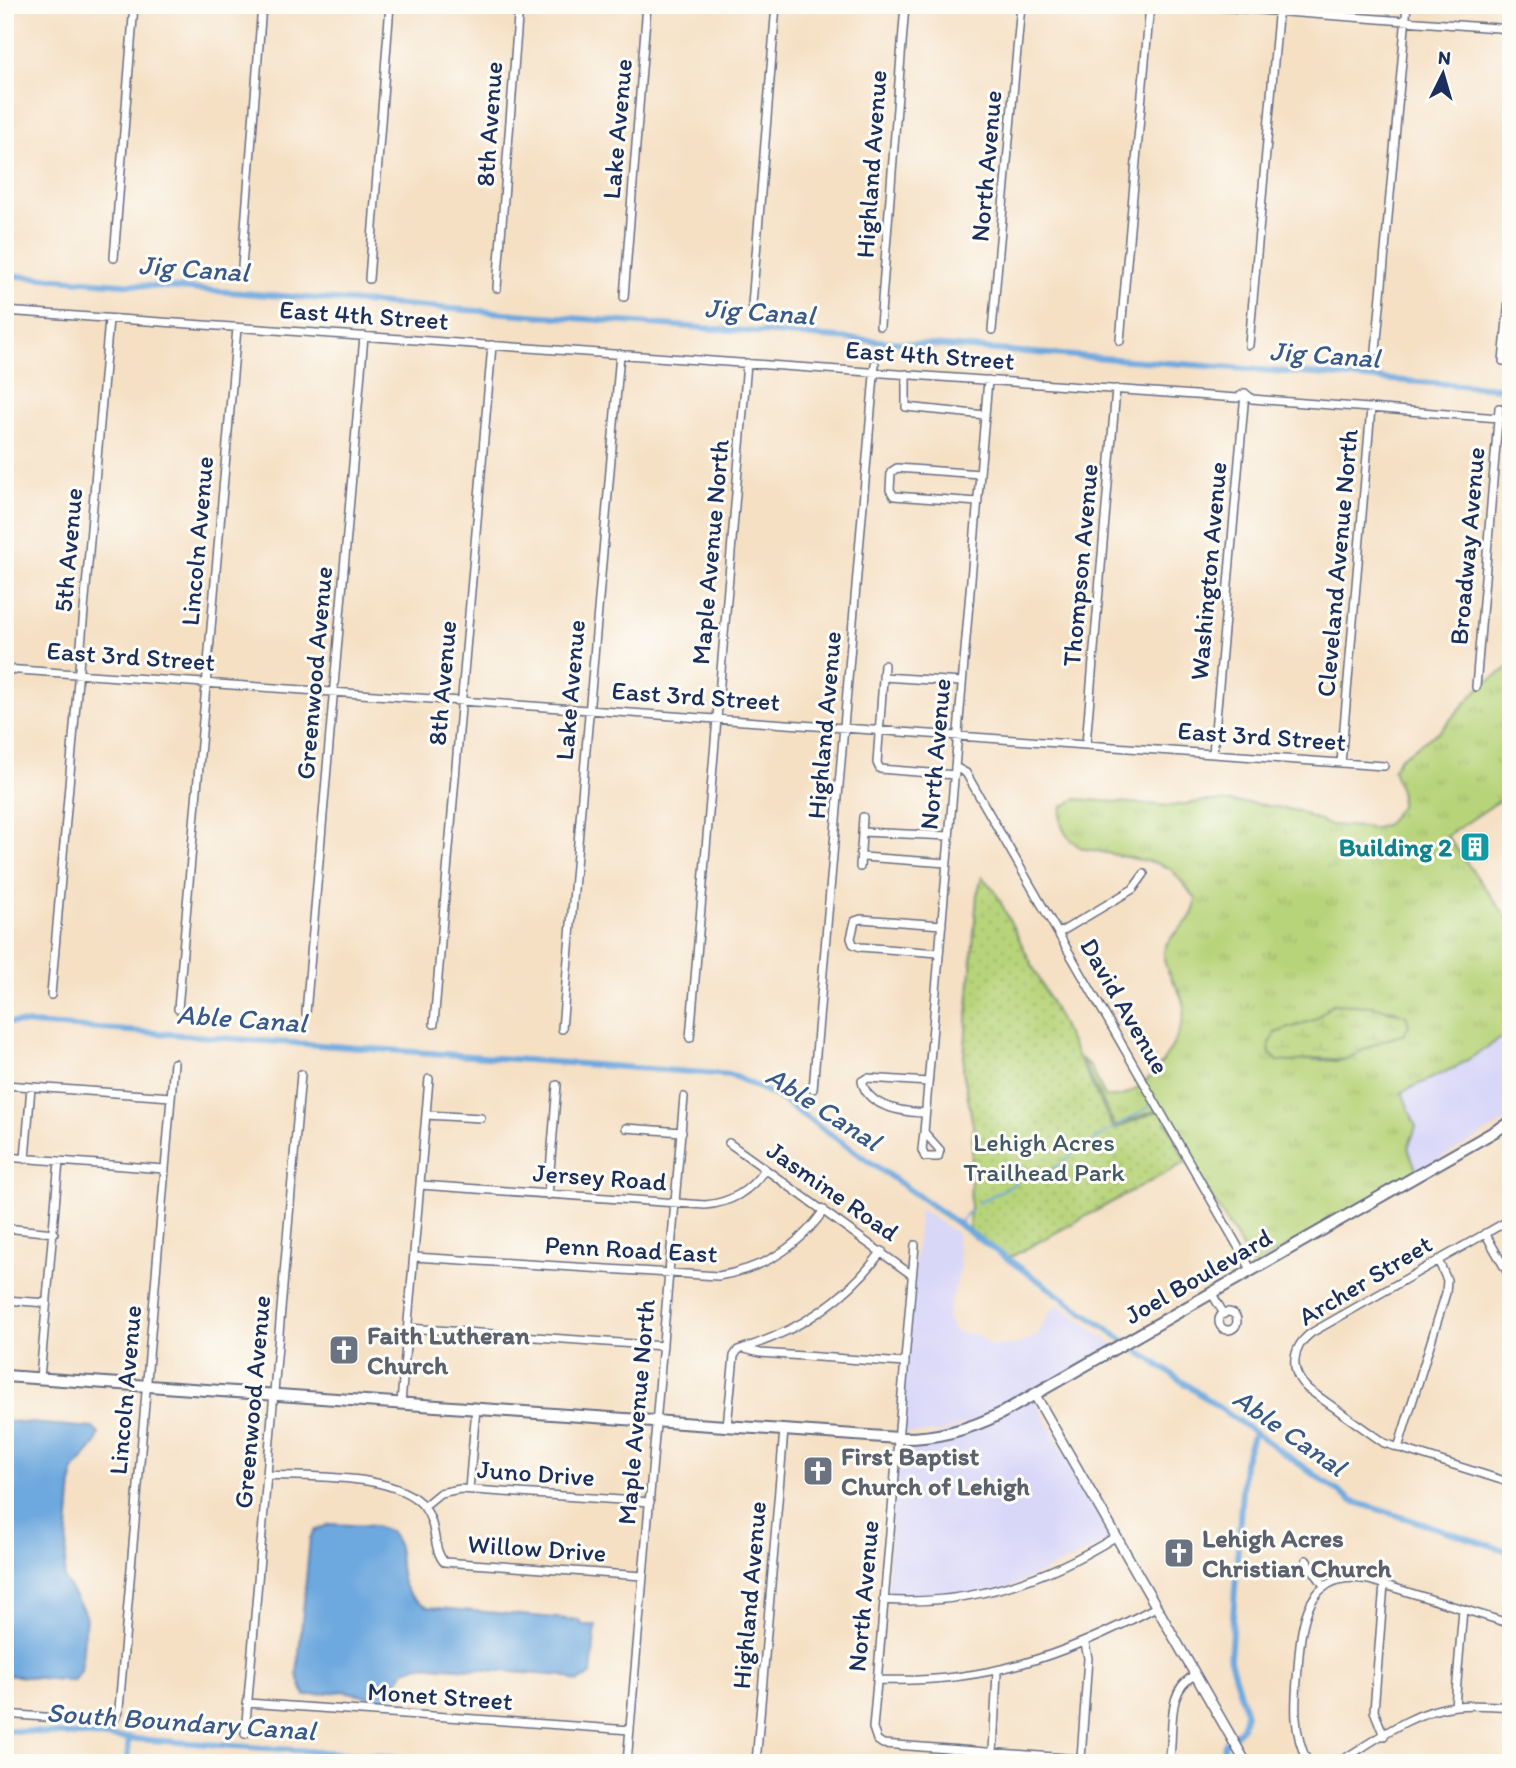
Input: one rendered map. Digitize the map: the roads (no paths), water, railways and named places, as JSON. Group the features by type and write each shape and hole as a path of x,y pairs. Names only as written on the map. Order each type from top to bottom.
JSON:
{"main road":[{"name":"Joel Boulevard","path":"5,1376 898,1438 956,1432 992,1418 1035,1395 1511,1122"}],"street":[{"path":"114,258 134,5"},
{"path":"242,267 262,5"},
{"path":"369,279 390,5"},
{"name":"8th Avenue","path":"497,288 519,5"},
{"name":"Lake Avenue","path":"624,297 647,5"},
{"path":"752,305 776,5"},
{"name":"Highland Avenue","path":"880,326 905,5"},
{"name":"North Avenue","path":"992,330 1021,5"},
{"path":"1120,341 1150,5"},
{"path":"1193,5 1278,8 1511,29"},
{"path":"1376,351 1407,5"},
{"path":"1249,345 1278,8"},
{"path":"1503,361 1511,280"},
{"name":"East 4th Street","path":"5,311 747,363 875,368 906,374 1237,398 1245,393 1252,399 1499,418 1511,422"},
{"name":"5th Avenue","path":"51,995 109,319"},
{"name":"Lincoln Avenue","path":"178,1009 237,328"},
{"name":"Greenwood Avenue","path":"306,1013 364,336"},
{"name":"8th Avenue","path":"434,1024 492,345"},
{"name":"Lake Avenue","path":"562,1029 620,354"},
{"name":"Maple Avenue North","path":"690,1038 747,363"},
{"name":"Highland Avenue","path":"813,1089 875,368"},
{"path":"906,374 906,407 985,415"},
{"name":"North Avenue","path":"924,1132 988,380"},
{"name":"Thompson Avenue","path":"1086,744 1116,389"},
{"name":"Washington Avenue","path":"1213,753 1245,393"},
{"name":"Cleveland Avenue North","path":"1341,763 1371,408"},
{"name":"Broadway Avenue","path":"1476,687 1499,408"},
{"path":"978,502 894,496 890,490 891,472 897,468 981,474"},
{"path":"884,665 878,730 877,763 880,769 955,771"},
{"name":"East 3rd Street","path":"5,668 1384,766"},
{"path":"883,677 962,682"},
{"name":"David Avenue","path":"955,771 966,773 1166,1119 1186,1162 1252,1271"},
{"path":"860,867 863,817"},
{"path":"862,832 949,836"},
{"path":"860,853 863,857 947,863"},
{"path":"1059,933 1133,889 1144,874"},
{"path":"852,954 852,927 861,919 942,925"},
{"path":"852,941 860,947 939,953"},
{"name":"Lincoln Avenue","path":"5,1714 109,1722 115,1719 119,1709 174,1063"},
{"name":"Greenwood Avenue","path":"245,1734 301,1074"},
{"path":"925,1113 893,1111 868,1094 862,1082 868,1078 928,1082"},
{"path":"401,1403 429,1079"},
{"path":"5,1085 171,1097"},
{"path":"548,1195 557,1085"},
{"path":"25,1159 31,1087"},
{"name":"Maple Avenue North","path":"627,1763 684,1097"},
{"path":"426,1115 481,1118"},
{"path":"626,1128 682,1132"},
{"name":"Jasmine Road","path":"729,1143 912,1275"},
{"path":"5,1157 164,1169"},
{"path":"40,1378 59,1161"},
{"name":"Jersey Road","path":"420,1185 705,1205 729,1200 747,1189 765,1168"},
{"name":"Penn Road East","path":"414,1256 669,1275 718,1276 758,1265 797,1241 824,1210"},
{"name":"Archer Street","path":"1511,1219 1311,1333 1300,1343 1295,1356 1295,1370 1302,1384 1378,1440 1511,1483"},
{"path":"5,1228 54,1233"},
{"path":"1485,1234 1511,1279"},
{"name":"North Avenue","path":"915,1245 873,1728 877,1740 883,1744 993,1752"},
{"path":"727,1426 734,1356 744,1348 821,1312 853,1286 882,1251"},
{"path":"1398,1448 1446,1293 1447,1280 1438,1260"},
{"path":"1212,1294 1224,1314"},
{"path":"5,1300 47,1303"},
{"path":"408,1328 663,1346"},
{"path":"744,1348 760,1353 905,1363"},
{"path":"1035,1395 1246,1763"},
{"path":"469,1489 476,1408"},
{"name":"Highland Avenue","path":"756,1763 784,1430"},
{"path":"267,1475 387,1484 408,1493 424,1506"},
{"name":"Juno Drive","path":"424,1506 446,1490 469,1489 650,1502"},
{"name":"Willow Drive","path":"424,1506 436,1527 439,1557 444,1562 643,1576"},
{"path":"883,1600 948,1599 1014,1585 1065,1565 1115,1537"},
{"path":"1307,1560 1325,1587"},
{"path":"1308,1763 1299,1743 1294,1719 1300,1631 1308,1606 1325,1587 1340,1580 1354,1578 1384,1584 1511,1624"},
{"path":"1384,1584 1374,1711 1384,1736"},
{"path":"877,1680 944,1679 997,1672 1085,1644 1156,1607"},
{"path":"1455,1706 1463,1609"},
{"path":"1081,1759 1088,1658 1085,1644"},
{"path":"997,1672 993,1752 1130,1763"},
{"path":"1164,1763 1170,1756 1176,1691 1179,1685 1195,1675"},
{"name":"Monet Street","path":"247,1703 630,1730"},
{"path":"1337,1763 1421,1716 1455,1706 1511,1707"}],"water":[{"path":"5,1421 93,1428 99,1434 95,1445 73,1471 64,1579 86,1615 81,1671 73,1681 5,1675"},
{"path":"330,1524 375,1526 390,1531 399,1550 400,1571 406,1590 428,1607 579,1620 582,1625 596,1625 591,1675 577,1682 564,1676 419,1665 405,1670 389,1697 384,1700 344,1691 305,1696 297,1674 310,1538 314,1531"}],"waterway":[{"name":"Jig Canal","path":"5,275 1511,389"},
{"name":"Able Canal","path":"5,1022 732,1075 776,1096 1352,1501 1511,1552"},
{"path":"1086,1145 1152,1105"},
{"path":"1027,1179 1041,1179 1080,1148"},
{"path":"978,1203 1016,1183"},
{"path":"958,1224 971,1209"},
{"path":"1220,1763 1225,1744 1242,1728 1246,1714 1230,1660 1244,1462 1254,1433"},
{"name":"South Boundary Canal","path":"5,1730 479,1763"},
{"path":"127,1763 129,1738"}],"place":[{"name":"Building 2","path":"1475,847"},
{"name":"Faith Lutheran Church","path":"344,1350"},
{"name":"First Baptist Church of Lehigh","path":"818,1471"},
{"name":"Lehigh Acres Christian Church","path":"1179,1553"}],"park label":[{"name":"Lehigh Acres Trailhead Park","path":"1044,1157"}]}
